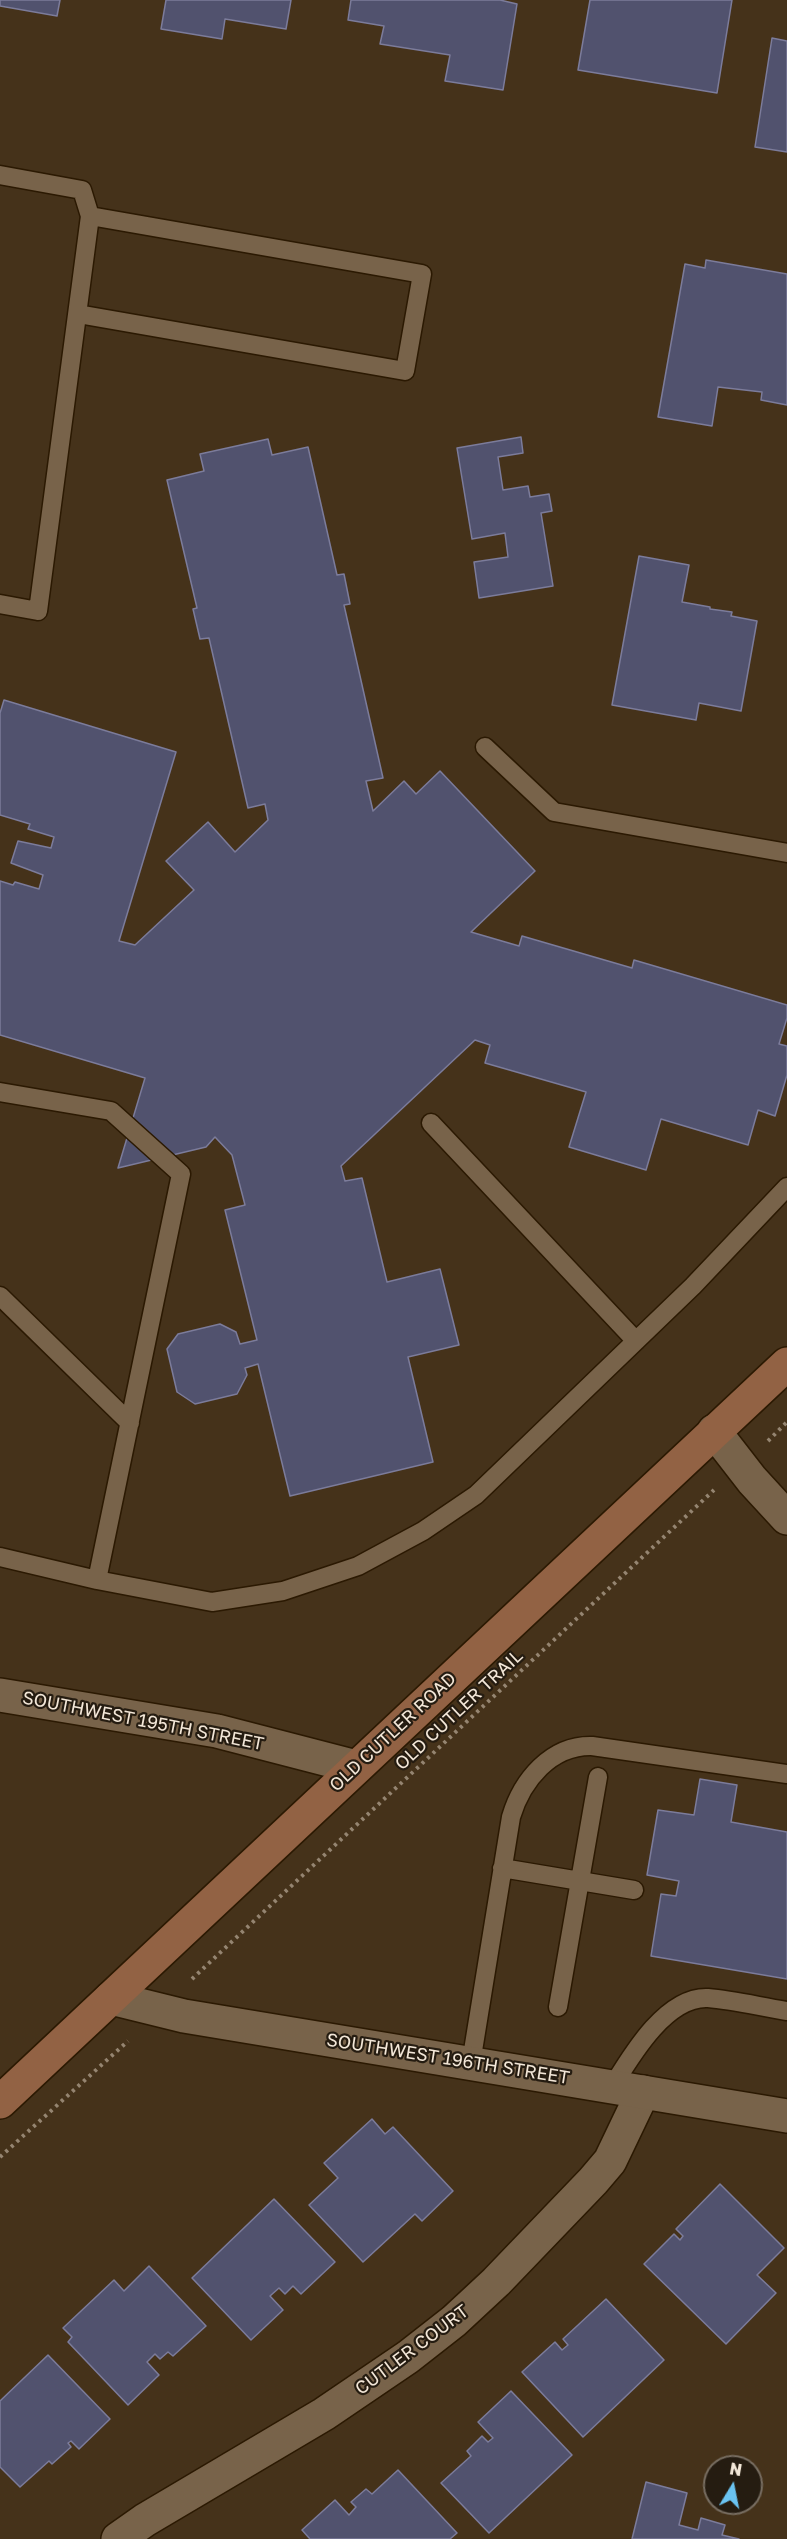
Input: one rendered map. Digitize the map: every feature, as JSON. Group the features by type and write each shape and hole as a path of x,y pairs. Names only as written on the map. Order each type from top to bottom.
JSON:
{"main road":[{"name":"OLD CUTLER ROAD","path":"0,2102 787,1364"}],"street":[{"path":"714,1431 787,1518"},
{"name":"SOUTHWEST 195TH STREET","path":"0,1695 217,1731 356,1767"},
{"name":"SOUTHWEST 196TH STREET","path":"111,1998 184,2016 787,2116"},
{"name":"CUTLER COURT","path":"118,2539 145,2520 324,2414 408,2357 454,2321 496,2282 593,2181 609,2161 643,2092"}],"lane":[{"path":"0,175 82,190 90,216 38,611 0,604"},
{"path":"78,314 405,371 422,274 90,216"},
{"path":"485,747 554,812 787,853"},
{"path":"0,1092 111,1112 181,1174 97,1580"},
{"path":"431,1123 636,1341"},
{"path":"0,1557 97,1580 212,1602 283,1591 358,1566 423,1531 476,1495 693,1286 787,1187"},
{"path":"0,1296 130,1423"},
{"path":"471,2063 511,1817 516,1799 527,1781 553,1757 577,1747 610,1747 787,1774"},
{"path":"558,2007 598,1777"},
{"path":"502,1868 634,1890"},
{"path":"612,2086 643,2041 662,2020 683,2005 707,1998 787,2011"}],"path":[{"path":"764,1445 787,1422"},
{"name":"OLD CUTLER TRAIL","path":"227,1946 709,1495"},
{"path":"0,2157 120,2048"}],"building":[{"path":"0,0 60,0 57,16 0,6"},
{"path":"166,0 291,0 286,29 225,19 222,39 161,29"},
{"path":"351,0 500,0 517,4 503,90 445,81 450,55 380,44 384,26 348,20"},
{"path":"590,0 732,0 717,93 578,70"},
{"path":"772,38 787,41 787,152 755,147"},
{"path":"706,260 787,274 787,405 761,400 762,392 718,387 712,426 658,417 685,264 705,268"},
{"path":"521,437 523,453 498,457 503,490 528,486 530,497 549,494 552,511 541,513 553,586 479,598 474,562 508,557 505,533 472,539 457,448"},
{"path":"268,439 272,455 308,447 337,575 344,574 350,604 344,605 383,778 366,781 373,811 404,781 416,794 440,771 535,871 471,932 519,946 522,936 632,968 634,960 787,1005 787,1018 779,1044 787,1046 787,1075 775,1116 758,1110 748,1145 661,1119 646,1170 569,1147 586,1092 485,1063 490,1045 475,1040 341,1166 345,1181 362,1178 387,1282 440,1269 459,1345 408,1357 433,1462 290,1496 258,1364 245,1368 247,1375 237,1394 195,1404 177,1392 167,1349 178,1334 220,1324 236,1332 240,1344 257,1340 225,1210 245,1205 232,1155 215,1137 206,1147 118,1168 145,1078 0,1035 0,881 13,885 15,882 39,889 43,875 11,863 18,841 51,848 54,837 28,829 30,824 0,815 0,713 4,700 176,752 119,941 135,945 194,890 166,861 208,822 235,852 268,820 265,804 248,808 209,638 200,639 193,609 197,608 167,480 204,471 200,454"},
{"path":"639,556 689,565 682,602 732,612 731,616 757,621 741,711 699,703 696,720 612,705"},
{"path":"700,1779 737,1785 731,1822 787,1832 787,1979 651,1956 661,1894 676,1896 679,1881 647,1875 658,1810 694,1815"},
{"path":"372,2119 385,2134 393,2127 453,2191 422,2221 415,2214 363,2262 309,2205 338,2178 324,2163"},
{"path":"720,2184 784,2248 757,2275 776,2293 726,2344 644,2264 674,2234 680,2240 683,2236 676,2229"},
{"path":"274,2199 335,2262 301,2294 293,2286 285,2294 279,2288 270,2296 283,2310 251,2340 192,2278"},
{"path":"149,2266 206,2326 173,2356 168,2352 160,2359 155,2354 147,2362 159,2375 128,2405 68,2342 72,2337 63,2328 114,2280 124,2291"},
{"path":"606,2299 664,2360 583,2437 522,2372 555,2342 562,2350 568,2345 563,2339"},
{"path":"48,2355 110,2419 79,2449 71,2441 68,2443 71,2447 52,2464 49,2461 20,2487 0,2467 0,2401"},
{"path":"511,2391 572,2455 489,2533 441,2483 471,2456 467,2451 482,2436 488,2442 493,2438 478,2422"},
{"path":"398,2470 457,2533 450,2539 310,2539 302,2530 335,2500 349,2515 356,2507 351,2502 366,2489 372,2494"},
{"path":"646,2482 687,2493 679,2525 698,2530 701,2518 725,2525 722,2535 739,2539 632,2539"}]}
